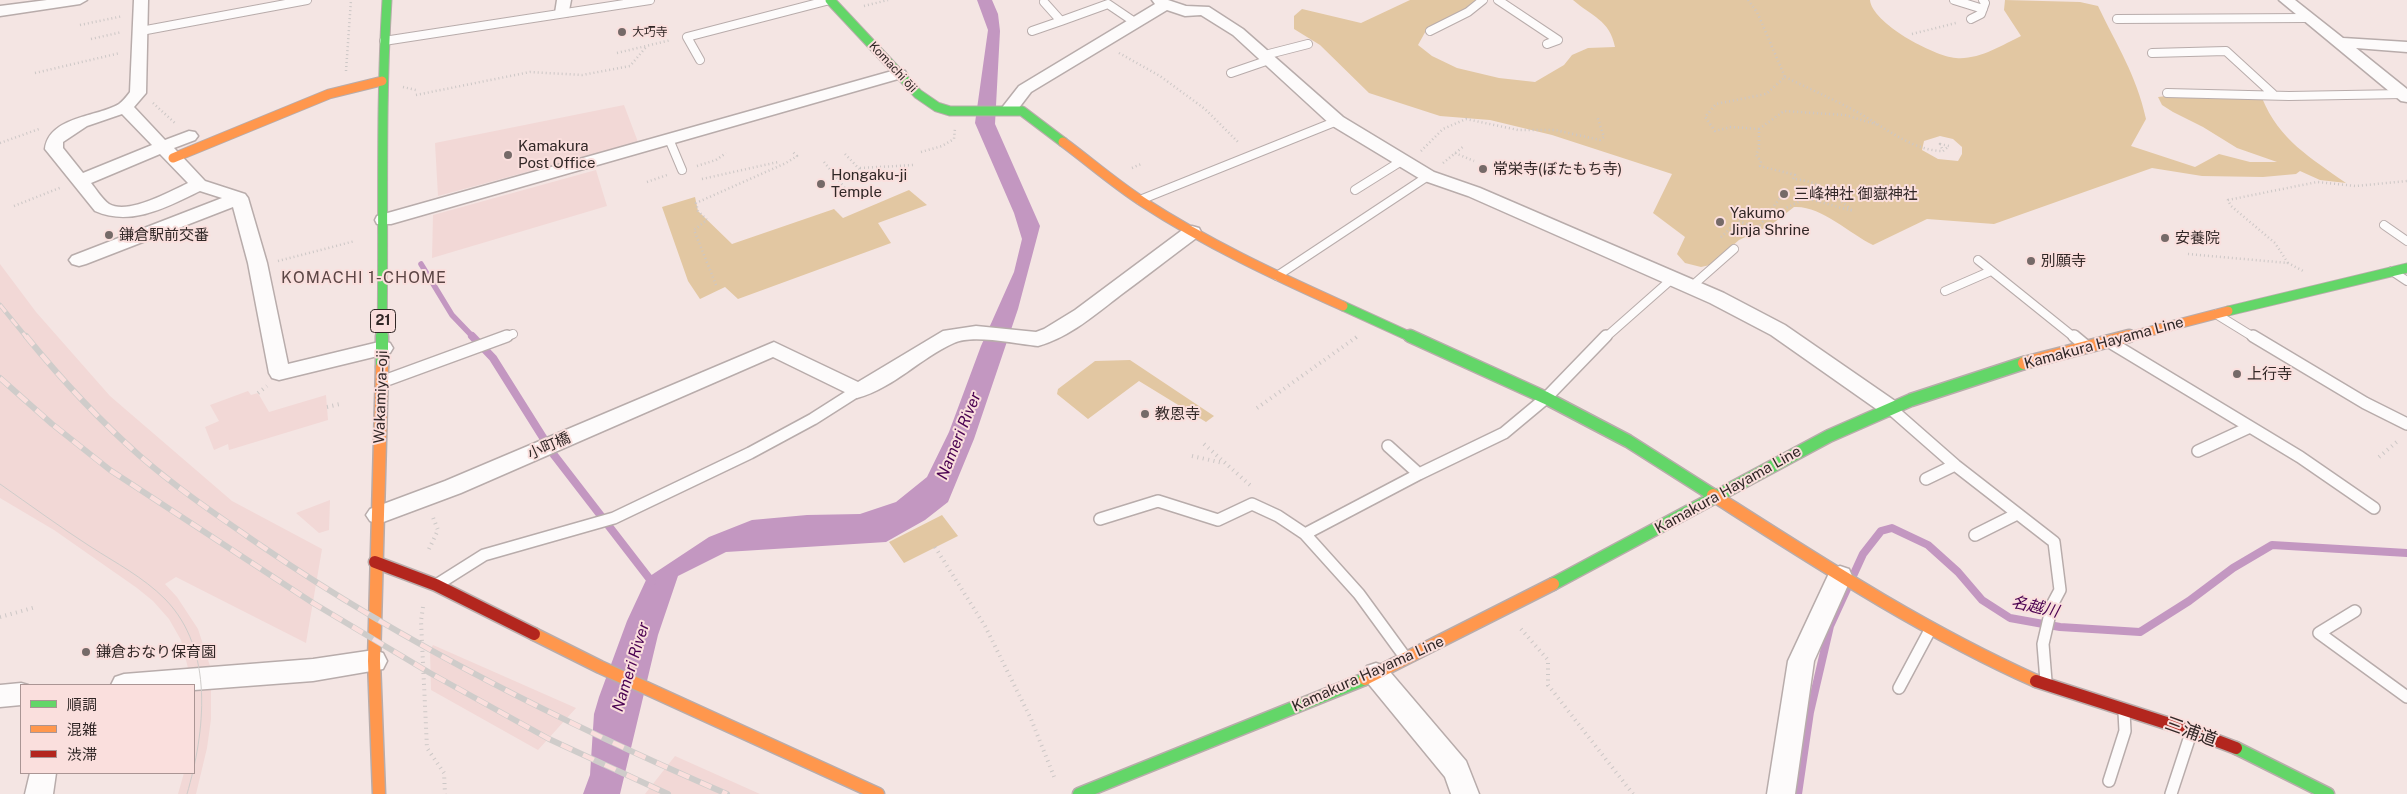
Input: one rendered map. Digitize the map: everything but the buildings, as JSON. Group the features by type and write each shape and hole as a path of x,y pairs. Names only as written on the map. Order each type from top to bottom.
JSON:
{"main road":[{"name":"Wakamiya-oji","path":"379,794 374,662 375,562 383,348 382,81 387,0"},
{"name":"Komachi ōji","path":"830,0 918,94 942,109 967,112 1001,109"},
{"path":"167,153 329,94 382,81"},
{"name":"三浦道","path":"1001,109 1022,111 1140,200 1192,232 1277,276 1546,398 1628,441 1717,496 1841,577 1982,658 2046,685 2191,731 2246,752 2328,794"},
{"name":"Kamakura Hayama Line","path":"1079,794 1376,674 1504,610 1803,448 1890,408 1970,379 2086,346 2407,268"},
{"path":"375,562 436,585 600,667 878,794"}],"street":[{"path":"0,11 80,0"},
{"path":"2286,0 2405,95"},
{"path":"1001,109 1025,89 1136,23 1166,2 1185,11 1202,5 1244,36 1337,122 1428,176 1474,192 1692,286 1778,330 1890,408"},
{"path":"141,18 138,93 124,107 70,128 54,139 54,148 101,207 109,212 117,213 143,209 199,185"},
{"path":"2338,42 2407,47"},
{"path":"384,220 899,74"},
{"path":"124,107 199,185 239,198"},
{"path":"79,180 167,153 189,136"},
{"path":"80,260 239,198"},
{"path":"239,198 247,220 258,266 279,373 383,348"},
{"path":"857,391 870,386 950,336 976,333 1038,339 1051,334 1082,315 1192,232"},
{"name":"小町橋","path":"378,515 453,487 774,349 857,391"},
{"path":"1787,792 1801,661 1841,577"},
{"path":"137,684 313,670 374,662"},
{"path":"1376,674 1456,770 1465,794"},
{"path":"0,696 20,694"},
{"path":"39,794 43,774"}],"lane":[{"path":"141,18 307,0"},
{"path":"384,41 564,6 650,0"},
{"path":"700,60 687,37 830,0"},
{"path":"1430,31 1468,12 1483,0"},
{"path":"1498,0 1558,40 1547,44"},
{"path":"1954,0 1983,9"},
{"path":"1971,19 1981,14 1985,2 1983,0"},
{"path":"1044,2 1062,21"},
{"path":"1032,31 1108,4 1136,23"},
{"path":"2117,20 2307,18"},
{"path":"1231,73 1308,44"},
{"path":"2152,52 2226,51 2273,94"},
{"path":"2167,93 2273,94 2289,96 2405,95"},
{"path":"1140,200 1337,122"},
{"path":"669,139 682,170"},
{"path":"1355,190 1405,161"},
{"path":"1277,276 1428,176"},
{"path":"2384,225 2407,241"},
{"path":"1692,286 1734,249"},
{"path":"1978,260 2086,346"},
{"path":"1945,292 1991,271"},
{"path":"2392,271 2407,281"},
{"path":"1305,534 1419,474 1504,433 1546,398 1603,339 1673,278"},
{"path":"2216,314 2364,403 2407,424"},
{"path":"381,382 513,334"},
{"path":"2108,341 2300,458 2374,508"},
{"path":"436,585 484,555 614,518 750,453 812,419 857,391"},
{"path":"1890,408 1955,465 2054,542 2060,590 2052,605 2042,644 2046,685"},
{"path":"2198,451 2250,428"},
{"path":"1388,446 1419,474"},
{"path":"1926,479 1955,465"},
{"path":"1100,519 1158,501 1218,520 1252,504 1305,534 1359,594 1406,659"},
{"path":"1975,535 2017,514"},
{"path":"2355,611 2319,633 2407,697"},
{"path":"1898,688 1931,628"},
{"path":"2109,781 2125,731 2124,709"},
{"path":"2171,794 2191,731"}],"path":[{"path":"346,76 351,0"},
{"path":"1748,0 1757,12 1785,77 1926,149 1943,151"},
{"path":"80,25 141,18"},
{"path":"91,38 141,18"},
{"path":"1912,34 1971,19"},
{"path":"616,53 687,37"},
{"path":"1101,43 1168,81 1205,109 1251,156"},
{"path":"416,95 530,72 582,75 630,66 646,46"},
{"path":"36,73 140,48"},
{"path":"1785,77 1766,94 1716,104 1705,117 1708,124 1715,131 1731,126 1759,129 1784,110 1845,115 1883,126"},
{"path":"400,87 416,90"},
{"path":"921,152 954,139 956,132 954,126 942,109"},
{"path":"1405,161 1443,129 1455,122 1466,119 1518,130 1555,130 1600,140 1604,137 1597,116"},
{"path":"0,143 43,127"},
{"path":"1759,129 1759,148 1756,155 1761,161 1760,166 1795,175 1793,179 1809,180 1820,185 1853,212 1806,198 1778,212 1773,210 1780,198"},
{"path":"1428,176 1464,146"},
{"path":"716,285 694,230 708,220 698,211 696,203 786,163 797,156 793,152"},
{"path":"1456,153 1474,161"},
{"path":"845,154 867,177"},
{"path":"702,179 778,162"},
{"path":"824,162 848,192"},
{"path":"860,168 914,165"},
{"path":"14,206 79,180"},
{"path":"2288,263 2274,243 2231,206 2228,200 2317,182 2356,186 2407,181"},
{"path":"258,266 355,241"},
{"path":"2188,254 2288,263 2332,286"},
{"path":"1257,408 1379,321"},
{"path":"327,408 340,404"},
{"path":"2379,457 2400,439"},
{"path":"1204,444 1262,496 1266,511"},
{"path":"1192,456 1224,463"},
{"path":"429,549 438,530 431,512"},
{"path":"935,547 985,626 1031,719 1058,787"},
{"path":"423,607 422,631 427,748 444,773 445,794"},
{"path":"0,617 36,608"},
{"path":"1504,610 1548,660 1548,685 1634,794"}],"shaded area":[{"path":"1410,0 1488,0 1428,27 1418,45 1432,56 1457,68 1499,78 1535,82 1564,65 1572,55 1588,48 1615,47 1604,24 1573,0 1870,0 1873,9 1881,18 1905,37 1933,51 1956,58 1973,57 1982,54 2021,36 2004,10 2005,0 2080,2 2098,6 2137,88 2146,119 2131,146 2195,167 2219,154 2250,162 2277,162 2237,148 2162,105 2158,97 2175,95 2262,98 2269,113 2287,137 2297,147 2346,183 2320,180 2300,171 2296,174 2263,177 2202,176 2152,168 1994,224 1927,219 1873,245 1814,210 1794,207 1771,225 1739,240 1710,265 1701,267 1685,263 1677,254 1685,237 1653,213 1672,174 1552,135 1490,120 1440,116 1369,93 1320,45 1294,29 1294,16 1302,9 1361,23","holes":["1940,136 1953,139 1962,147 1962,154 1958,161 1938,159 1922,150 1924,141"]},
{"name":"Kamakura Post Office","path":"624,105 638,142 438,196 435,143"},
{"path":"596,170 607,206 432,258 433,215"},
{"path":"909,190 927,205 878,223 891,243 738,299 725,287 700,299 688,281 662,207 695,197 698,211 732,244 834,209 843,218"},
{"path":"0,264 36,312 110,396 232,501 322,549 306,643 176,577 165,584 177,597 198,629 211,669 189,672 181,640 169,619 153,601 54,530 0,498"},
{"path":"1130,360 1214,416 1206,422 1139,381 1088,419 1057,394 1058,389 1095,361"},
{"path":"248,391 251,395 258,393 269,412 326,395 328,420 229,450 228,444 214,450 205,427 219,421 210,405"},
{"path":"330,500 329,530 319,533 296,513"},
{"path":"942,515 958,536 904,563 889,542"},
{"path":"433,645 576,708 538,750 431,690 430,650"},
{"path":"195,688 211,688 211,719 207,748 196,794 178,794 184,774 195,774"},
{"path":"675,756 760,794 645,794"}],"water":[{"name":"Nameri River","path":"977,0 992,0 998,14 1000,31 995,124 1040,226 1018,309 974,439 948,502 925,520 886,542 726,552 678,576 658,635 620,794 583,794 590,775 594,714 599,697 627,621 647,578 709,537 752,520 807,515 860,514 896,502 927,477 949,432 981,346 1014,272 1022,239 1014,213 975,123 988,30"}],"waterway":[{"path":"421,264 452,315 474,338"},
{"path":"472,336 493,358 554,455 652,582"},
{"name":"名越川","path":"1798,794 1810,712 1830,626 1863,554 1881,531 1892,528 1928,545 1958,572 1982,600 2010,618 2060,627 2140,632 2189,601 2233,568 2272,545 2407,553"}],"tram line":[{"path":"0,484 68,532 148,584 165,599 181,619 192,642 199,667 202,692 201,719 195,760"},
{"path":"187,794 192,774"}],"railway":[{"path":"0,305 27,338"},
{"path":"26,336 81,399 140,456 200,503 318,583 374,618 489,681 607,740 727,794"},
{"path":"0,378 52,424 110,470 313,603 430,673 549,739 668,794"}],"traffic: fast":[{"path":"382,367 384,209 382,81 387,0"},
{"path":"830,0 918,94 937,107 950,111 1022,111 1063,142"},
{"path":"2228,311 2407,268"},
{"path":"1343,306 1546,398 1628,441 1713,495"},
{"path":"1553,584 1771,465 1856,423 1911,400 2024,363"},
{"path":"1079,794 1365,679"},
{"path":"2236,748 2328,794"}],"traffic: slow":[{"path":"173,158 329,94 382,81"},
{"path":"1063,142 1131,194 1165,216 1240,257 1343,306"},
{"path":"2024,363 2228,311"},
{"path":"379,794 374,661 382,367"},
{"path":"1713,495 1831,571 1911,619 1994,662 2036,681"},
{"path":"1365,679 1553,584"},
{"path":"534,634 600,667 878,794"}],"traffic: jam":[{"path":"375,562 436,585 534,634"},
{"path":"2036,681 2191,731 2236,748"}],"place":[{"name":"大巧寺","path":"622,32"},
{"name":"Kamakura Post Office","path":"508,155"},
{"name":"常栄寺(ぼたもち寺)","path":"1483,169"},
{"name":"Hongaku-ji Temple","path":"821,184"},
{"name":"三峰神社 御嶽神社","path":"1784,194"},
{"name":"Yakumo Jinja Shrine","path":"1720,222"},
{"name":"鎌倉駅前交番","path":"109,235"},
{"name":"安養院","path":"2165,238"},
{"name":"別願寺","path":"2031,261"},
{"name":"上行寺","path":"2237,374"},
{"name":"教恩寺","path":"1145,414"},
{"name":"鎌倉おなり保育園","path":"86,652"}],"district":[{"name":"KOMACHI 1-CHOME","path":"364,278"}]}
